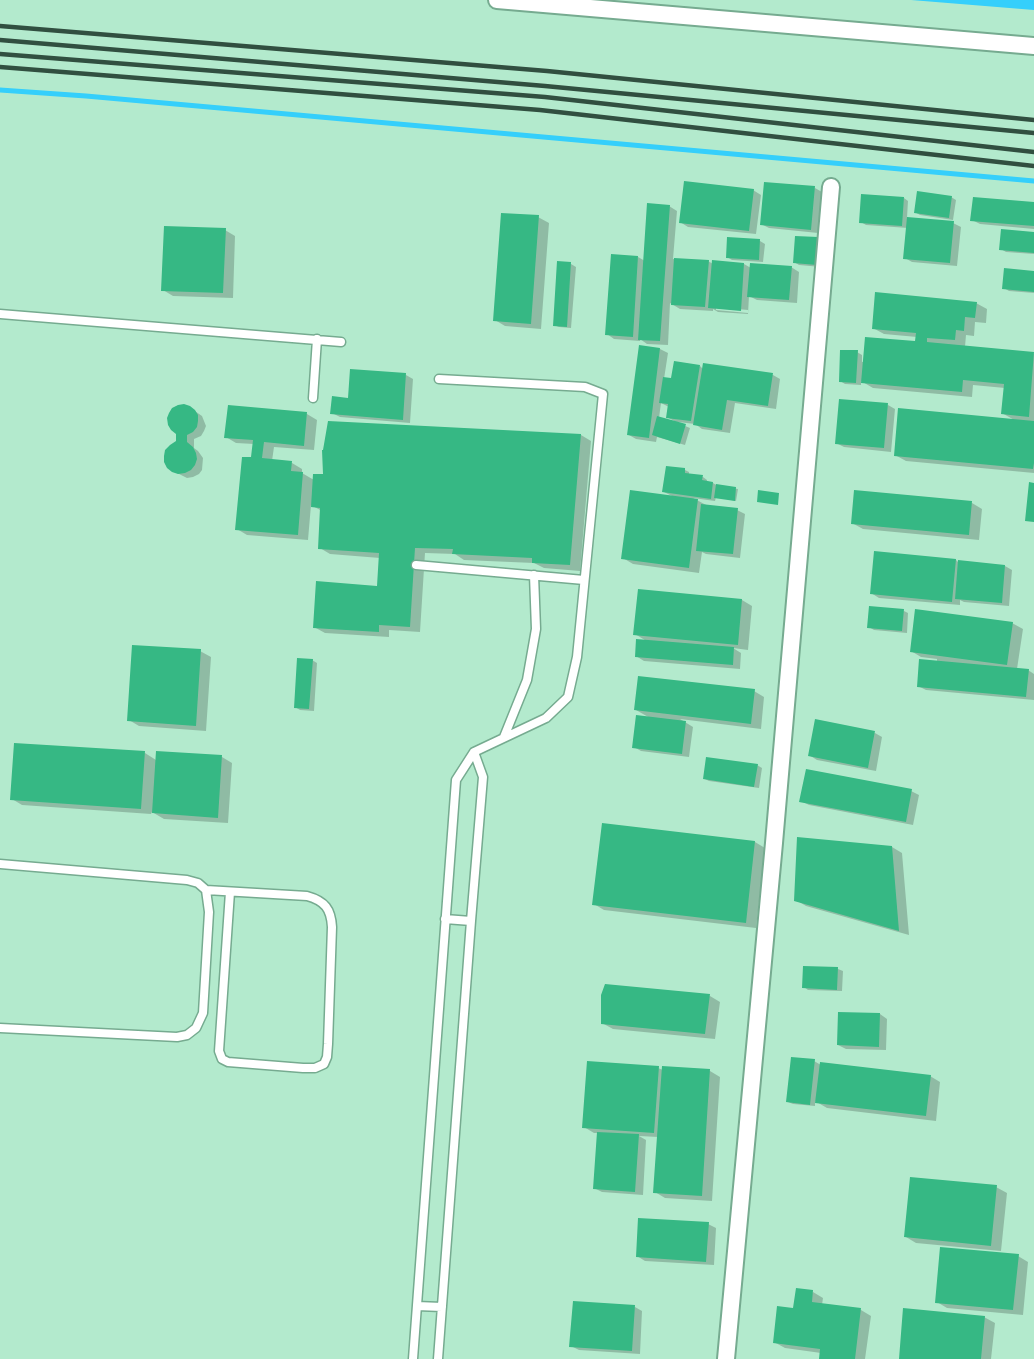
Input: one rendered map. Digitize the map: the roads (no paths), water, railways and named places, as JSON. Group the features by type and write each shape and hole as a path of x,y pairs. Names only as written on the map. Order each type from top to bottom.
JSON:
{"street":[{"path":"497,0 1034,46"},
{"path":"726,1359 773,855 831,187"}],"lane":[{"path":"0,314 341,342"},
{"path":"313,398 317,339"},
{"path":"413,1359 456,780 474,752 546,718 568,697 577,657 603,394 585,387 439,379"},
{"path":"416,565 584,580"},
{"path":"504,737 526,680 536,629 534,575"},
{"path":"438,1359 483,777 474,752"},
{"path":"0,864 198,882 206,890 209,912 203,1013 196,1028 187,1035 177,1038 0,1028"},
{"path":"206,890 307,896 316,899 329,910 332,927 328,1044 324,1064 315,1068 303,1068 228,1062 222,1059 219,1051 230,892"},
{"path":"446,919 471,921"},
{"path":"417,1306 442,1307"}],"water":[{"path":"911,0 1034,0 1034,10"}],"waterway":[{"path":"0,90 1034,181"}],"railway":[{"path":"0,26 547,71 1034,120"},
{"path":"0,40 545,86 1034,133"},
{"path":"0,54 545,97 1034,152"},
{"path":"0,67 540,110 1034,166"}]}
